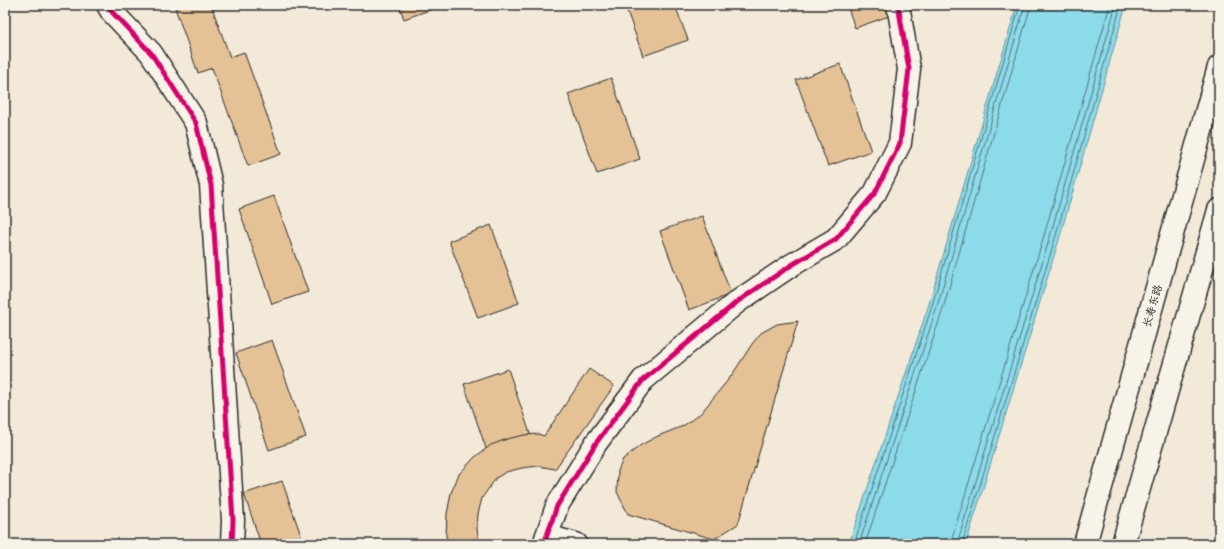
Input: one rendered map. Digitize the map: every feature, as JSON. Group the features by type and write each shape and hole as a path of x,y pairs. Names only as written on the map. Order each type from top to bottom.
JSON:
{"street":[{"path":"108,5 112,12 151,53 196,124 211,185 233,520 232,544"},
{"path":"576,544 546,540 557,506 596,443 643,380 737,302 790,266 836,239 875,193 900,143 909,69 898,5"},
{"name":"长寿东路","path":"1086,544 1219,67"},
{"path":"1123,544 1219,210"}],"water":[{"path":"1017,5 1126,5 1058,243 966,544 849,544 928,307"}],"building":[{"path":"174,5 211,5 230,57 244,52 281,154 248,166 212,68 198,73"},
{"path":"399,5 444,5 404,19"},
{"path":"625,5 675,5 688,40 643,56"},
{"path":"847,5 886,5 889,16 855,28"},
{"path":"840,64 871,151 828,166 796,80"},
{"path":"611,78 640,159 597,174 568,94"},
{"path":"274,196 308,292 272,304 239,209"},
{"path":"702,216 731,294 689,310 660,231"},
{"path":"491,225 519,303 478,318 449,241"},
{"path":"798,321 738,524 714,539 628,514 617,492 618,471 623,459 641,445 683,426 701,413 732,375 761,333 777,324"},
{"path":"272,340 306,437 269,450 236,353"},
{"path":"508,369 536,451 492,466 464,384"},
{"path":"589,369 614,386 555,469 538,466 522,468 506,472 496,478 482,498 478,514 477,528 479,544 448,544 446,536 447,514 451,493 459,474 475,457 491,445 524,435 538,434 544,436"},
{"path":"282,481 304,544 261,544 244,494"}],"cycle path":[{"path":"108,5 112,12 151,53 196,123 211,185 233,520 232,544"},
{"path":"544,544 557,506 596,443 643,380 737,302 790,266 836,239 875,193 900,143 909,69 898,5"}]}
